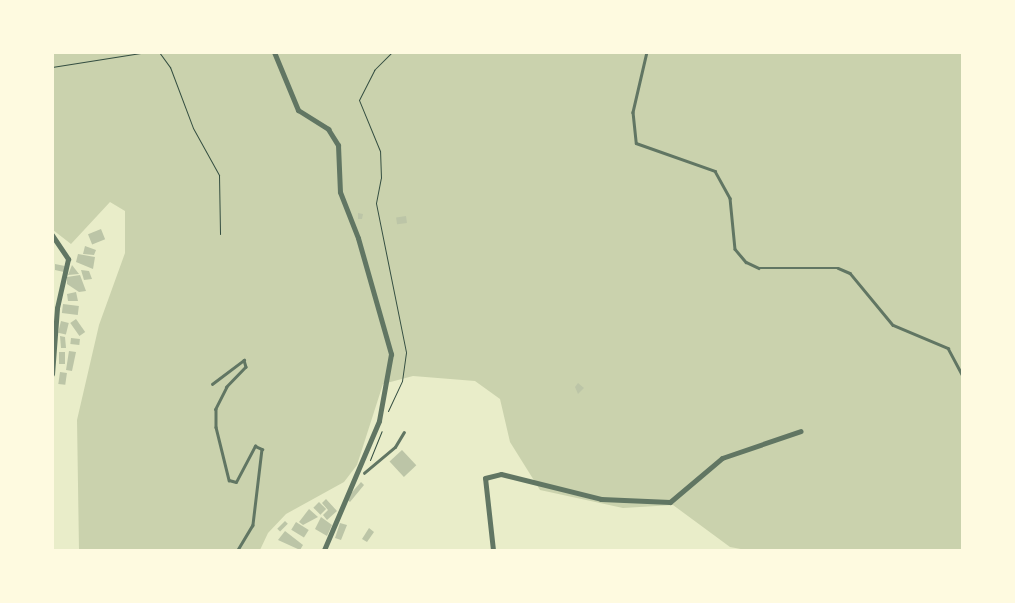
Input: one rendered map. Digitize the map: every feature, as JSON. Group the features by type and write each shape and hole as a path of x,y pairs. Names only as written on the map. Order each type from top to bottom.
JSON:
{"street":[{"path":"274,52 298,110 328,129 338,145 340,192 358,238 391,354 379,421 325,549"},
{"path":"52,235 68,258 58,308 52,374"},
{"path":"493,550 485,478 500,474 601,499 670,502 722,458 801,431"}],"lane":[{"path":"647,52 633,112 636,143 714,172 730,198 735,249 746,262 759,268 838,268 850,273 893,325 948,348 962,374"},
{"path":"212,384 244,360 246,367 227,387 216,409 216,427 229,480 236,482 255,446 262,449 253,525 238,550"},
{"path":"364,473 395,447 404,432"},
{"path":"318,550 325,549"}],"path":[{"path":"52,67 147,52"},
{"path":"159,52 170,67 193,128 219,175 220,234"},
{"path":"387,412 402,381 406,352 376,203 382,178 380,151 359,100 374,70 392,52"},
{"path":"364,473 383,429"}],"green space":[{"path":"52,53 962,53 962,550 746,550 730,547 673,505 623,508 540,490 510,442 500,399 475,381 413,376 383,384 357,465 344,482 286,514 268,533 260,550 79,550 77,420 99,325 125,253 125,211 110,202 71,244 53,230"}],"building":[{"path":"358,213 363,214 362,219 358,219"},
{"path":"406,216 407,223 397,224 396,217"},
{"path":"101,229 105,239 92,244 88,234"},
{"path":"85,246 96,250 94,255 83,254"},
{"path":"78,254 95,257 93,269 76,262"},
{"path":"55,264 65,266 64,272 55,270"},
{"path":"72,265 79,274 68,275"},
{"path":"81,270 89,271 92,279 84,280"},
{"path":"80,275 86,291 79,292 67,284 67,277"},
{"path":"76,292 78,301 68,301 67,294"},
{"path":"63,304 79,306 78,315 62,313"},
{"path":"76,319 85,332 79,336 70,323"},
{"path":"61,321 69,323 66,335 58,333"},
{"path":"60,336 65,337 66,348 61,348"},
{"path":"71,338 80,339 79,345 70,344"},
{"path":"69,351 76,352 72,371 66,370"},
{"path":"59,352 65,352 65,364 59,364"},
{"path":"60,372 67,373 65,385 58,384"},
{"path":"578,383 584,388 578,394 575,387"},
{"path":"402,450 416,465 404,477 390,462"},
{"path":"361,482 364,485 350,502 346,499"},
{"path":"326,499 337,511 327,520 323,515 328,510 322,503"},
{"path":"319,502 326,509 320,515 313,508"},
{"path":"309,509 318,517 303,525 299,522"},
{"path":"321,517 332,525 327,536 315,529"},
{"path":"285,521 288,524 280,532 277,529"},
{"path":"296,522 309,530 304,538 291,530"},
{"path":"340,523 347,525 341,540 335,538"},
{"path":"369,528 374,532 367,542 362,539"},
{"path":"285,531 303,545 300,550 278,540"}]}
